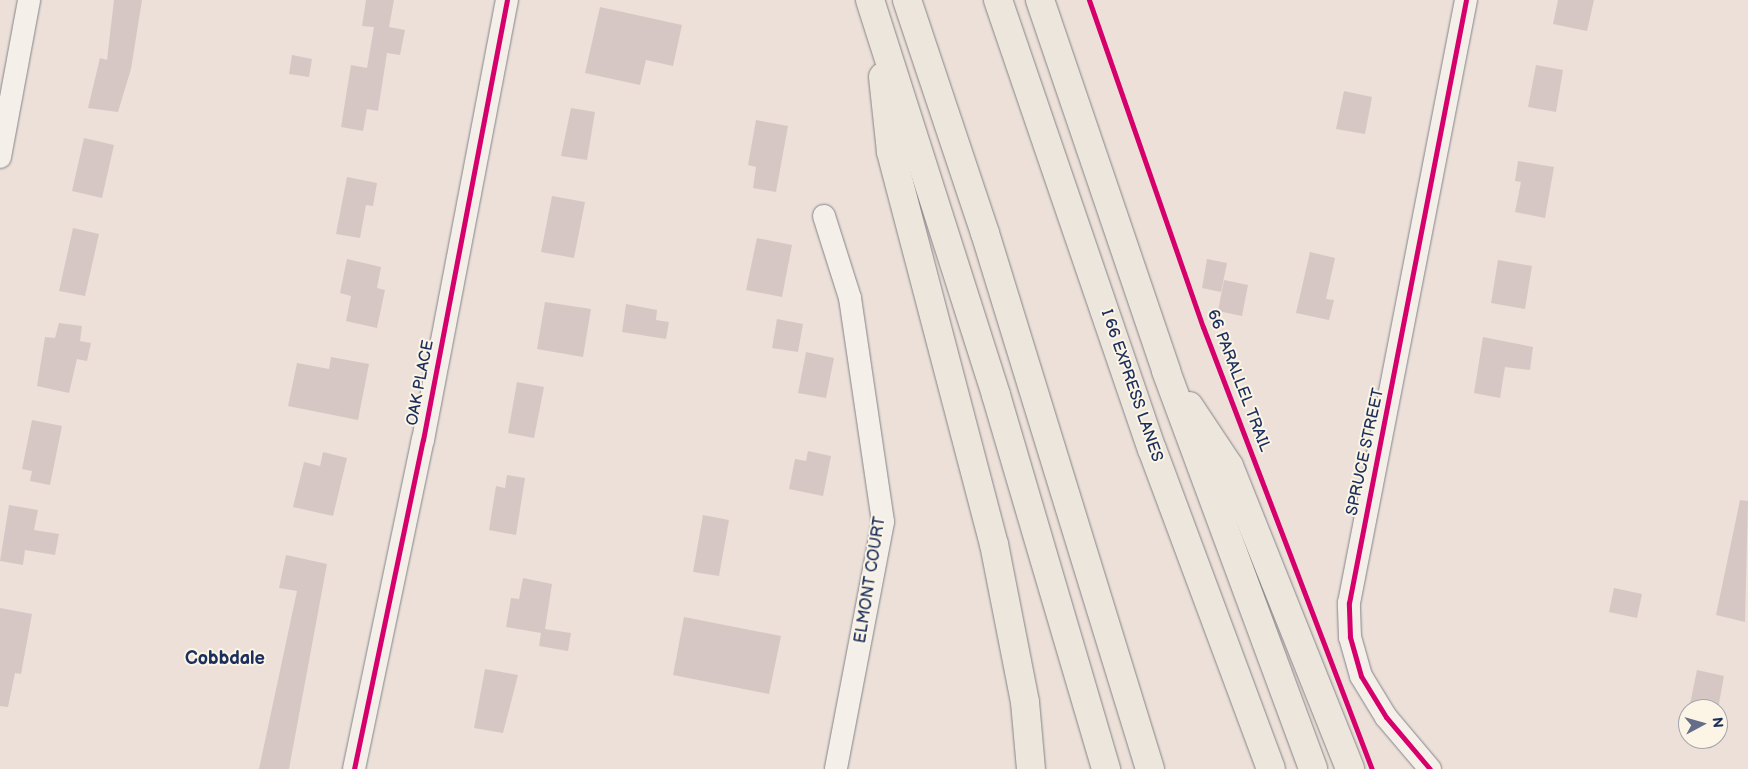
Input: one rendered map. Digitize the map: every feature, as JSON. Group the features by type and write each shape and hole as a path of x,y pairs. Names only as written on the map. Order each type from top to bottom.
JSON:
{"highway":[{"path":"907,0 986,233 1151,769"},
{"name":"I 66 EXPRESS LANES","path":"998,0 1152,449 1271,769"},
{"path":"1040,0 1166,371 1313,769"},
{"path":"873,9 891,152 994,544 1025,702 1031,769"},
{"path":"873,9 993,385 1106,769"},
{"path":"1166,371 1229,466 1350,769"}],"street":[{"path":"0,157 29,0"},
{"name":"OAK PLACE","path":"354,769 423,440 507,0"},
{"name":"SPRUCE STREET","path":"1430,769 1386,717 1361,676 1350,638 1349,603 1466,0"},
{"name":"ELMONT COURT","path":"824,216 850,298 883,522 836,769"}],"building":[{"path":"114,0 142,0 131,69 118,112 88,108 100,58 107,60"},
{"path":"366,0 394,0 389,27 405,30 400,55 387,53 378,111 367,109 363,131 341,127 351,65 367,68 374,27 362,26"},
{"path":"1558,0 1594,0 1587,31 1553,24"},
{"path":"600,7 682,25 673,66 646,60 640,85 585,73"},
{"path":"292,55 312,59 309,77 289,74"},
{"path":"1536,65 1563,70 1556,112 1528,107"},
{"path":"1344,91 1372,97 1365,134 1336,129"},
{"path":"571,108 595,112 587,160 561,156"},
{"path":"756,120 788,126 776,192 753,188 756,167 748,165"},
{"path":"84,138 114,145 102,198 72,191"},
{"path":"1518,161 1554,167 1545,218 1515,212 1521,182 1515,181"},
{"path":"347,177 377,183 373,206 366,205 360,238 336,234"},
{"path":"552,196 585,202 574,258 541,252"},
{"path":"73,228 99,234 85,296 59,291"},
{"path":"757,238 792,245 782,297 746,290"},
{"path":"1310,252 1335,258 1326,299 1334,300 1329,320 1296,313"},
{"path":"347,259 381,267 377,288 385,290 377,328 346,321 351,296 340,293"},
{"path":"1207,259 1227,263 1221,292 1202,288"},
{"path":"1498,260 1532,266 1525,309 1491,303"},
{"path":"1224,280 1248,285 1242,316 1218,311"},
{"path":"545,302 591,309 583,357 537,349"},
{"path":"626,304 657,310 656,320 669,322 666,339 622,332"},
{"path":"777,319 803,324 798,352 772,348"},
{"path":"59,323 82,326 80,341 91,343 87,361 77,359 69,393 37,386 45,337 55,338"},
{"path":"1483,337 1533,347 1530,370 1505,367 1500,398 1474,393"},
{"path":"806,352 834,358 826,398 798,393"},
{"path":"331,357 369,364 358,420 288,406 297,363 329,369"},
{"path":"517,382 544,387 534,438 508,433"},
{"path":"32,420 62,426 50,485 30,481 32,471 22,469"},
{"path":"808,451 831,456 823,496 789,489 795,459 806,461"},
{"path":"323,452 347,458 333,516 293,507 304,462 320,466"},
{"path":"507,475 525,478 516,535 489,530 496,486 505,488"},
{"path":"1740,500 1748,501 1745,622 1716,615"},
{"path":"9,505 38,510 34,530 59,534 55,555 25,550 23,565 0,561"},
{"path":"703,515 729,520 719,576 693,572"},
{"path":"286,555 327,564 289,769 259,769 297,591 279,588"},
{"path":"523,578 552,584 545,629 571,633 568,651 539,646 541,633 506,627 511,598 519,599"},
{"path":"1614,588 1642,594 1637,618 1609,612"},
{"path":"0,608 32,614 21,674 15,673 8,707 0,706"},
{"path":"684,617 781,636 769,694 673,675"},
{"path":"485,669 518,675 503,733 474,728"},
{"path":"1697,670 1724,676 1720,699 1691,699"}],"cycle path":[{"path":"354,769 423,440 507,0"},
{"name":"66 PARALLEL TRAIL","path":"1089,0 1203,327 1372,769"},
{"path":"1430,769 1386,717 1361,676 1350,637 1349,603 1466,0"}],"district":[{"name":"Cobbdale","path":"225,659"}]}
